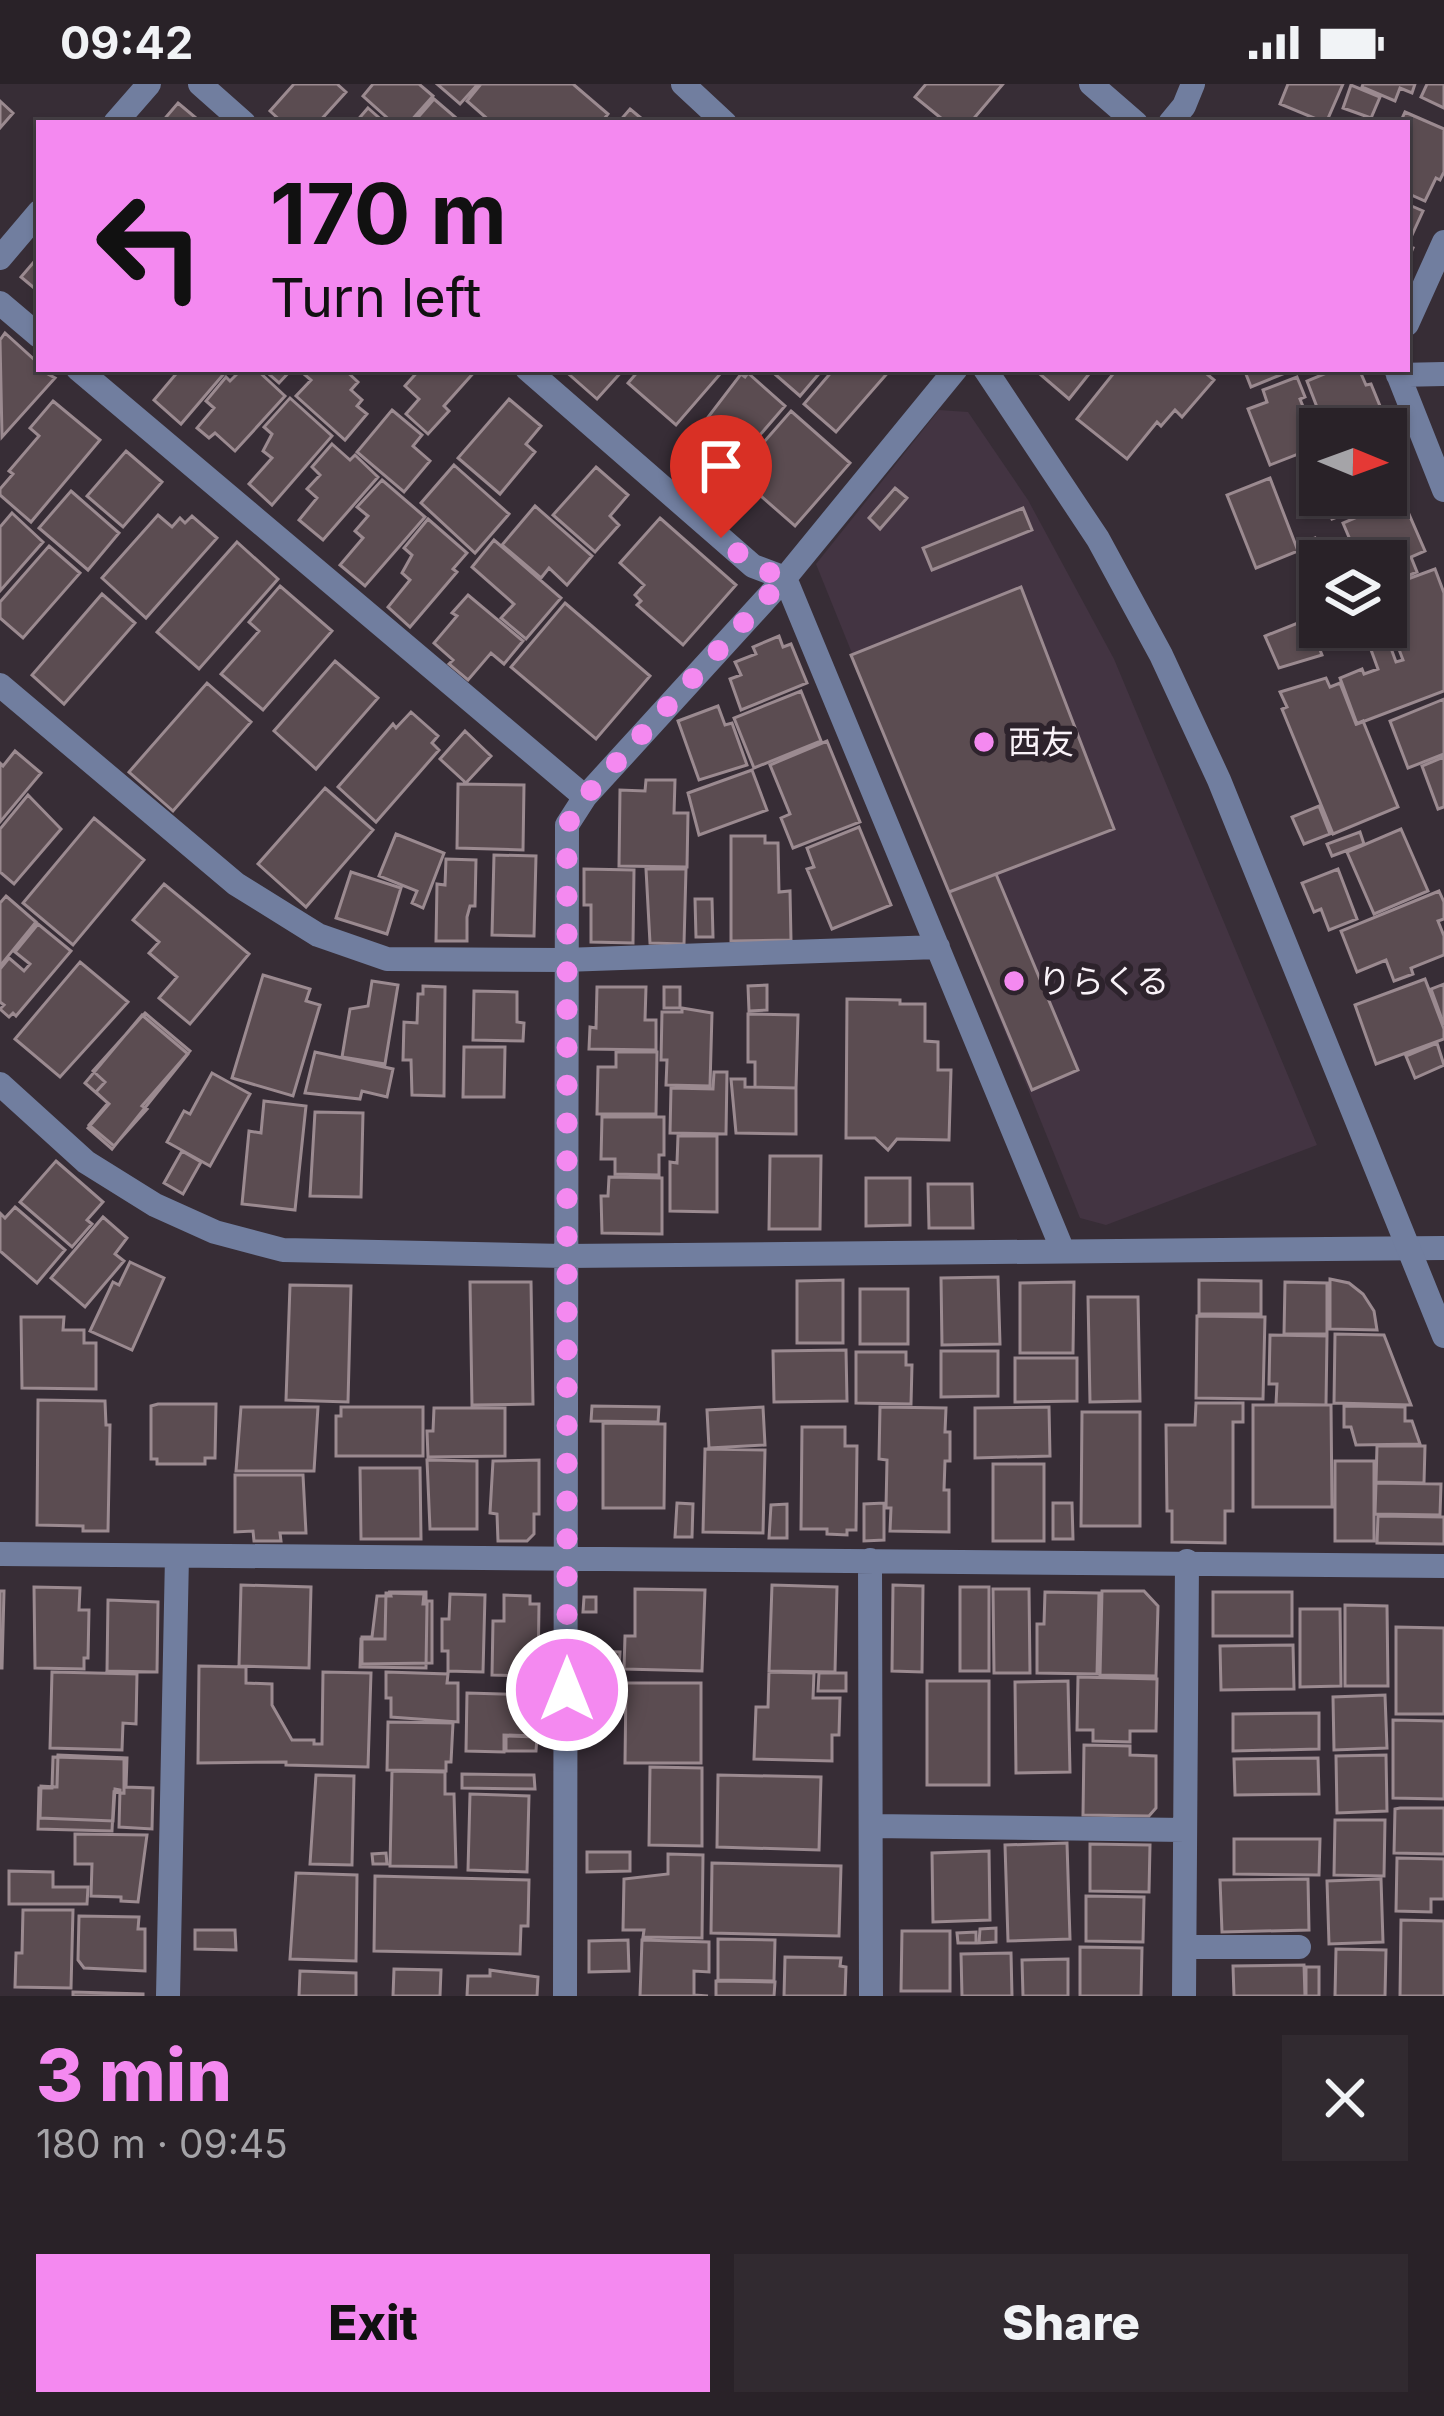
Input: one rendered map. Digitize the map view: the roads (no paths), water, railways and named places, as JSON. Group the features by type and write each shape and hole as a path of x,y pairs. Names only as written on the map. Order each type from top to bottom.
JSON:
{"street":[{"path":"118,120 148,84"},
{"path":"200,84 241,120"},
{"path":"683,84 722,120"},
{"path":"1091,84 1133,120"},
{"path":"1172,120 1193,84"},
{"path":"0,258 36,216"},
{"path":"1410,317 1444,242"},
{"path":"0,303 36,333"},
{"path":"83,372 585,797"},
{"path":"529,372 753,566 784,578 1063,1251"},
{"path":"565,1996 567,825 585,797 784,578 954,372"},
{"path":"987,372 1098,539 1161,655 1219,779 1444,1336"},
{"path":"1444,374 1397,372 1444,490"},
{"path":"0,685 236,884 318,935 387,959 564,960 938,947"},
{"path":"0,1084 86,1162 155,1205 215,1232 283,1250 564,1256 1444,1248"},
{"path":"0,1554 1444,1566"},
{"path":"168,1996 177,1556"},
{"path":"870,1559 871,1996"},
{"path":"1184,1996 1187,1561"},
{"path":"871,1826 1185,1830"},
{"path":"1185,1947 1299,1947"}],"place":[{"name":"西友","path":"984,742"},
{"name":"りらくる","path":"1014,981"}]}
